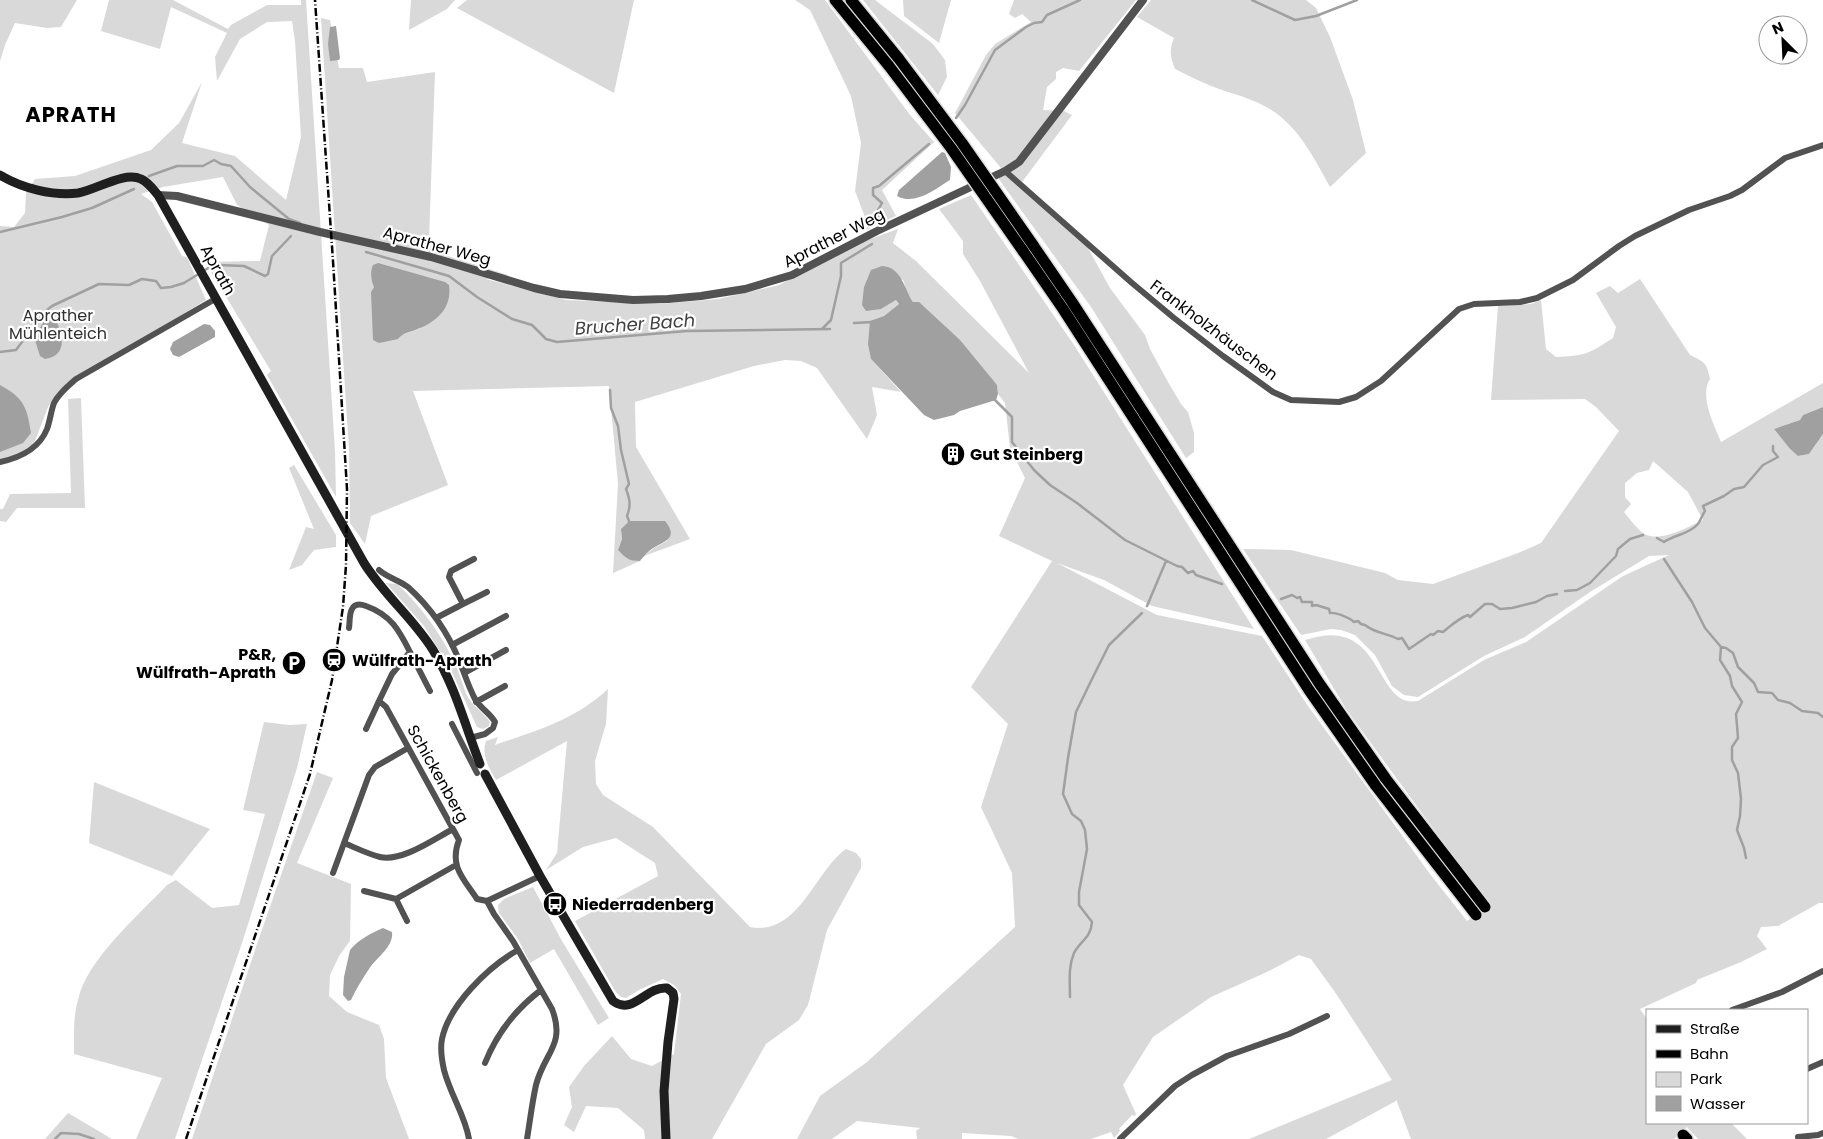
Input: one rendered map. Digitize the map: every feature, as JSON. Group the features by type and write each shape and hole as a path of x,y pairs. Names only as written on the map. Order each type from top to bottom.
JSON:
{"highway":[{"path":"835,0 889,66 1028,248 1077,310 1319,682 1480,911 1376,786 1309,690 1063,309 1028,248 962,143 851,0"}],"main road":[{"name":"Aprath","path":"0,175 25,186 64,193 92,190 120,179 135,177 148,184 158,195 370,572 410,618 433,650 456,694 479,769 613,1001 619,1006 624,1006 634,1004 656,989 667,988 672,993 674,999 664,1091 666,1139"}],"street":[{"name":"Aprather Weg","path":"158,195 177,196 320,232 431,257 560,294 633,300 702,296 745,289 792,276 877,231 1005,171 1019,162 1143,0"},
{"name":"Frankholzhäuschen","path":"1005,171 1139,289 1222,356 1273,392 1291,400 1339,402 1356,397 1381,380 1459,309 1474,304 1520,302 1537,298 1573,280 1618,246 1635,236 1689,210 1730,196 1742,190 1785,158 1823,144"},
{"path":"0,462 28,452 38,443 46,431 54,402 62,391 76,379 217,298"},
{"path":"463,604 449,577 451,571 474,559"},
{"path":"379,570 386,576 407,586 436,618 452,645 476,702 492,716 495,722 493,728 485,734 470,738"},
{"path":"436,618 487,592"},
{"path":"349,628 353,607 360,604 388,617 400,631 430,691"},
{"path":"452,645 506,616"},
{"path":"464,673 506,650"},
{"path":"366,729 392,674 410,652"},
{"path":"476,702 505,686"},
{"name":"Schickenberg","path":"379,701 386,707 459,840 455,851 456,865"},
{"path":"452,724 479,769"},
{"path":"333,873 369,775 375,767 408,748"},
{"path":"344,843 382,858 391,858 404,855 453,829"},
{"path":"364,891 396,899 456,865 477,899 487,901 540,876"},
{"path":"396,899 407,921"},
{"path":"487,901 518,950 552,1009 556,1020 557,1031 551,1053 536,1085 527,1139"},
{"path":"469,1139 467,1126 444,1069 441,1055 442,1040 447,1024 475,984 500,961 518,950"},
{"path":"1735,1009 1782,992 1823,971"},
{"path":"485,1063 495,1042 509,1020 526,1002 541,990"},
{"path":"1120,1139 1157,1102 1192,1074 1227,1056 1281,1038 1327,1016"},
{"path":"1808,1069 1823,1062"},
{"path":"1798,1137 1823,1133"}],"green space":[{"path":"0,0 77,0 61,27 47,28 15,23 0,61"},
{"path":"109,0 173,0 228,29 231,25 267,5 301,5 301,0 306,0 335,451 336,497 267,375 271,371 205,262 260,261 269,225 237,205 223,177 163,187 141,194 152,202 182,256 187,257 206,300 59,391 48,407 35,441 26,452 0,461 0,226 14,227 25,213 26,193 35,179 75,176 151,150 179,123 202,82 182,143 235,156 286,200 301,137 292,21 267,22 240,39 217,81 215,57 227,33 171,7 160,49 101,31"},
{"path":"411,0 455,0 447,9 409,30"},
{"path":"467,0 634,0 614,93 457,8"},
{"path":"795,0 825,0 910,115 934,142 882,190 896,216 866,230 868,225 855,191 861,143 851,96 810,10"},
{"path":"863,0 875,0 933,44 945,60 947,77 938,95"},
{"path":"903,0 951,0 939,43 904,16"},
{"path":"1014,0 1136,0 1079,71 1063,68 1056,72 1056,79 1047,87 1043,110 1064,111 1072,115 1022,182 1083,239 1110,288 1145,335 1150,349 1168,382 1188,412 1194,433 1194,452 1186,458 1091,307 998,178 1001,168 955,113 986,55 995,44 1031,22 1022,14 1015,18 1009,14"},
{"path":"1151,0 1306,0 1316,8 1330,37 1353,100 1366,153 1330,187 1302,140 1281,117 1265,106 1248,98 1211,86 1175,69 1171,54 1174,38 1137,17"},
{"path":"321,18 330,20 339,68 363,68 367,82 435,72 429,239 435,252 508,275 486,279 566,300 659,304 718,299 779,285 865,241 898,229 893,243 916,261 1029,373 980,281 963,254 963,241 939,209 971,195 1074,345 1254,629 1152,606 1104,580 1057,563 1157,615 1262,636 1308,706 1430,874 1467,921 1489,905 1346,709 1305,640 1331,635 1350,639 1364,650 1375,663 1393,691 1404,700 1418,701 1484,660 1526,642 1623,576 1669,555 1649,556 1590,592 1525,637 1484,656 1418,697 1404,695 1392,686 1375,655 1355,635 1331,629 1301,635 1243,549 1291,550 1385,573 1398,580 1433,584 1541,543 1619,431 1596,407 1585,399 1491,400 1498,306 1531,304 1541,300 1546,349 1556,357 1580,355 1598,348 1613,338 1616,327 1596,293 1610,286 1618,293 1640,279 1690,355 1702,361 1708,369 1710,379 1707,386 1707,402 1721,442 1823,383 1823,407 1803,415 1800,420 1774,429 1798,456 1809,454 1823,434 1823,903 1819,903 1778,926 1761,927 1757,936 1767,949 1697,980 1696,983 1640,1009 1646,1018 1646,1124 1732,1124 1747,1139 1698,1139 1687,1127 1674,1139 1411,1139 1396,1099 1396,1101 1326,1139 1249,1139 1392,1080 1337,995 1311,959 1299,955 1267,972 1211,997 1153,1037 1123,1085 1136,1114 1135,1116 1132,1115 1119,1129 1120,1131 1114,1138 1111,1132 1091,1139 1019,1139 1011,1136 962,1133 962,1139 917,1139 916,1131 920,1128 857,1121 832,1139 797,1139 820,1096 867,1062 1015,927 1012,873 981,807 1008,724 971,687 1052,561 999,536 1025,478 1010,448 1005,403 998,394 997,385 913,302 907,293 903,279 881,309 896,300 899,304 884,316 871,321 871,359 901,392 872,387 877,415 867,439 817,368 801,361 785,360 754,366 635,402 636,447 690,539 644,556 667,541 665,521 629,521 621,529 622,539 618,550 626,558 640,561 613,573 618,484 609,386 413,391 448,485 371,516 365,544 350,523 349,450","holes":["374,287 421,328 402,335 371,292","1653,461 1688,492 1703,520 1665,536 1657,537 1643,533 1624,512 1631,504 1625,497 1625,483 1637,473 1649,470"]},
{"path":"81,398 85,508 17,508 6,522 0,521 0,509 3,509 10,494 71,493 68,399"},
{"path":"294,465 336,535 336,547 314,550 302,565 289,570 306,527 314,529 289,468"},
{"path":"386,583 397,584 431,622 458,670 469,699 490,722 489,726 483,729 477,727 450,668 424,626"},
{"path":"608,689 606,724 595,761 596,784 603,795 653,827 750,927 767,927 781,922 804,900 824,872 846,849 856,853 861,859 861,868 827,930 808,1005 799,1020 766,1044 712,1139 645,1139 644,1130 618,1108 586,1106 574,1132 564,1125 572,1107 569,1087 584,1066 612,1036 631,1059 652,1066 674,1054 681,994 674,985 663,979 626,998 621,997 615,991 575,921 658,876 655,863 616,838 583,847 546,870 557,853 567,741 496,780 484,751 486,741 498,737 495,745 554,723 582,709"},
{"path":"264,722 289,725 307,724 297,768 244,937 175,1139 136,1139 162,1078 74,1054 74,1033 78,1000 83,985 102,954 128,924 167,885 176,880 212,908 239,905 265,814 243,810"},
{"path":"317,772 333,778 297,863 351,884 350,941 339,956 330,975 329,996 347,1012 379,1025 384,1039 386,1078 409,1139 192,1139 258,941"},
{"path":"94,782 210,829 172,876 89,843"},
{"path":"533,887 562,941 609,1018 598,1025 554,949 530,963 518,939 499,913 498,905 504,899"},
{"path":"68,1113 112,1139 45,1139"}],"water":[{"path":"336,26 340,58 339,60 330,61 328,44 330,27"},
{"path":"942,152 945,153 951,167 950,180 918,198 904,199 897,196 899,190"},
{"path":"378,263 445,282 449,285 449,293 443,311 427,325 405,333 398,339 379,343 373,340 371,292 374,287 371,273 373,265"},
{"path":"882,266 894,270 902,279 913,302 919,302 960,340 997,385 998,394 996,400 934,420 924,415 871,359 868,344 870,321 884,316 899,304 896,300 881,309 866,311 862,305 864,287 871,270"},
{"path":"54,317 60,329 61,348 53,357 45,359 40,356 34,337 45,320"},
{"path":"204,324 210,325 215,331 215,337 179,357 173,355 170,349 173,342"},
{"name":"Aprather Mühlenteich","path":"0,385 14,394 23,404 28,416 31,433 23,443 0,452"},
{"path":"1823,407 1823,434 1809,454 1798,456 1774,429 1800,420 1803,415"},
{"path":"629,521 665,521 669,526 671,534 667,540 651,550 640,561 630,560 618,550 622,539 621,529"},
{"path":"383,928 392,932 390,943 369,969 351,1000 348,1001 343,995 344,977 350,950 365,937"}],"waterway":[{"name":"Brucher Bach","path":"956,118 995,50 1026,27 1042,22 1047,15 1080,0"},
{"path":"1252,0 1295,20 1316,16 1357,0"},
{"name":"Brucher Bach","path":"879,220 878,210 882,203 873,195 873,188 879,186 929,144"},
{"path":"149,176 177,166 203,166 214,160 231,166 250,187 289,219 300,223"},
{"path":"0,232 92,208 134,189"},
{"name":"Brucher Bach","path":"0,352 16,350 22,342 24,330 36,328 42,314 52,306 99,284 129,285 142,279 156,281 161,288 171,287 184,283 210,267 219,265 244,266 265,276 268,274 272,256 291,236"},
{"name":"Brucher Bach","path":"822,329 831,320 841,276 841,263 872,244"},
{"name":"Brucher Bach","path":"366,252 449,276 477,297 512,319 532,325 546,339 557,342 687,331 830,329"},
{"path":"854,323 873,322"},
{"path":"610,390 611,408 618,426 621,450 629,484 626,489 630,502 627,516 629,521"},
{"path":"994,399 1012,417 1012,442 1034,470 1050,485 1125,540 1182,567 1188,573 1193,571 1196,575 1222,584"},
{"path":"1657,538 1664,542 1694,528 1705,511 1703,506 1734,489 1744,487 1763,465 1778,457 1773,451 1773,446"},
{"path":"1565,591 1577,590 1590,583 1616,556 1618,549 1630,539 1643,535"},
{"path":"1664,559 1692,602 1705,628 1721,647 1720,660 1742,702 1736,714 1738,738 1732,747 1732,760 1738,773 1741,799 1737,830 1746,858"},
{"path":"1147,606 1166,561"},
{"path":"1281,599 1292,595 1297,598 1300,597 1302,602 1312,602 1312,606 1316,605 1329,609 1330,613 1336,613 1354,622 1358,621 1372,630 1398,639 1402,638 1409,649 1431,634 1433,635 1438,631 1443,632 1461,618 1468,615 1470,617 1485,604 1492,604 1500,609 1512,608 1557,594"},
{"path":"1070,997 1072,958 1076,949 1090,932 1092,922 1079,905 1079,892 1087,849 1085,830 1081,821 1072,814 1063,794 1076,712 1109,645 1142,613"},
{"path":"1721,647 1733,653 1738,667 1754,683 1758,692 1772,693 1778,700 1790,703 1802,711 1818,713 1823,717"},
{"path":"55,1139 61,1133 79,1134 94,1139"}],"tunnel":[{"path":"1485,907 1646,1092"},
{"path":"1476,915 1646,1110"},
{"path":"1658,1124 1671,1139"},
{"path":"1673,1124 1683,1135"}],"railway":[{"path":"186,1139 310,774 332,680 343,607 346,565 347,489 315,0"}],"place":[{"name":"Gut Steinberg","path":"953,454"},
{"name":"Wülfrath-Aprath","path":"334,660"},
{"name":"P&R, Wülfrath-Aprath","path":"294,663"},
{"name":"Niederradenberg","path":"555,904"}],"district":[{"name":"APRATH","path":"71,114"}]}
